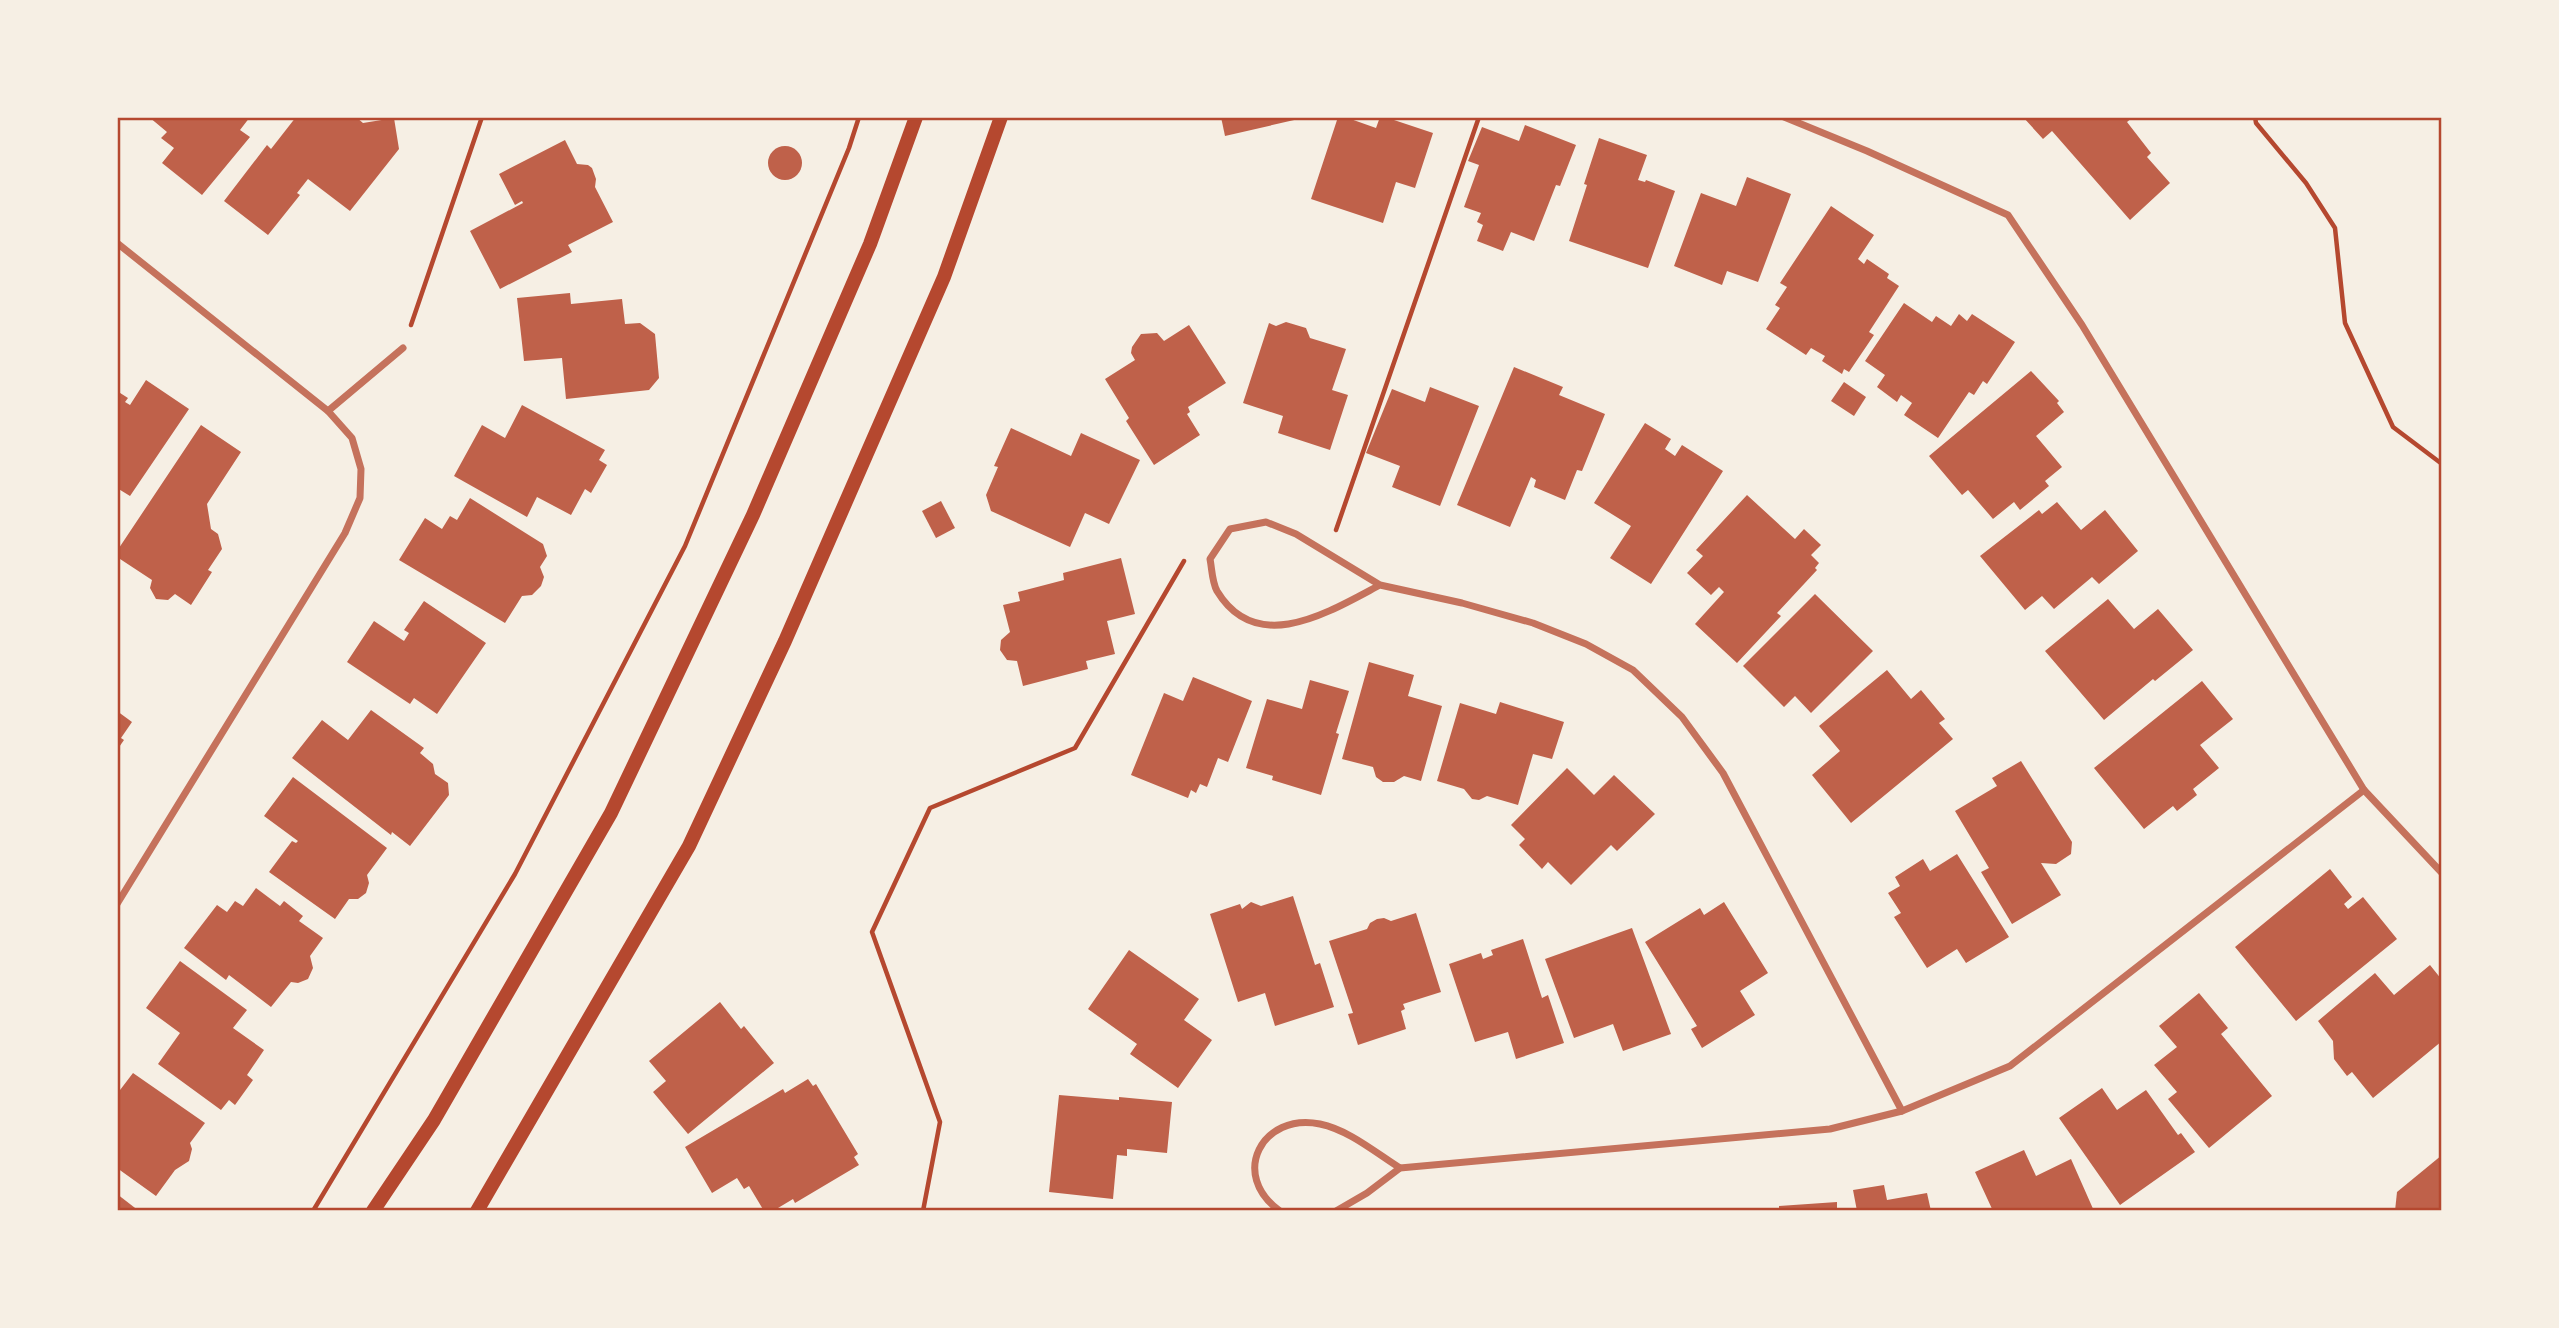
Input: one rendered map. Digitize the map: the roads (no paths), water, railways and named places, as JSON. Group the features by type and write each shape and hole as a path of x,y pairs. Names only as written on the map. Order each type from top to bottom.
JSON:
{"main road":[{"path":"373,1211 434,1120 611,813 759,502 870,244 916,117"},
{"path":"477,1211 689,846 785,641 944,277 1001,117"}],"street":[{"path":"1784,117 1867,151 2008,215 2082,325 2364,790 2442,873"},
{"path":"117,243 328,411 352,438 361,469 360,498 345,533 117,904"},
{"path":"328,411 403,348"},
{"path":"1380,586 1330,611 1300,621 1267,626 1237,616 1216,589 1210,559 1230,529 1266,522 1296,534 1380,586 1462,603 1533,623 1586,645 1633,670 1682,716 1723,773 1902,1111"},
{"path":"1336,1211 1367,1193 1400,1168 1830,1129 1902,1111 2010,1066 2364,790"},
{"path":"1280,1211 1257,1186 1254,1159 1271,1132 1295,1123 1321,1124 1346,1135 1400,1168"}]}
